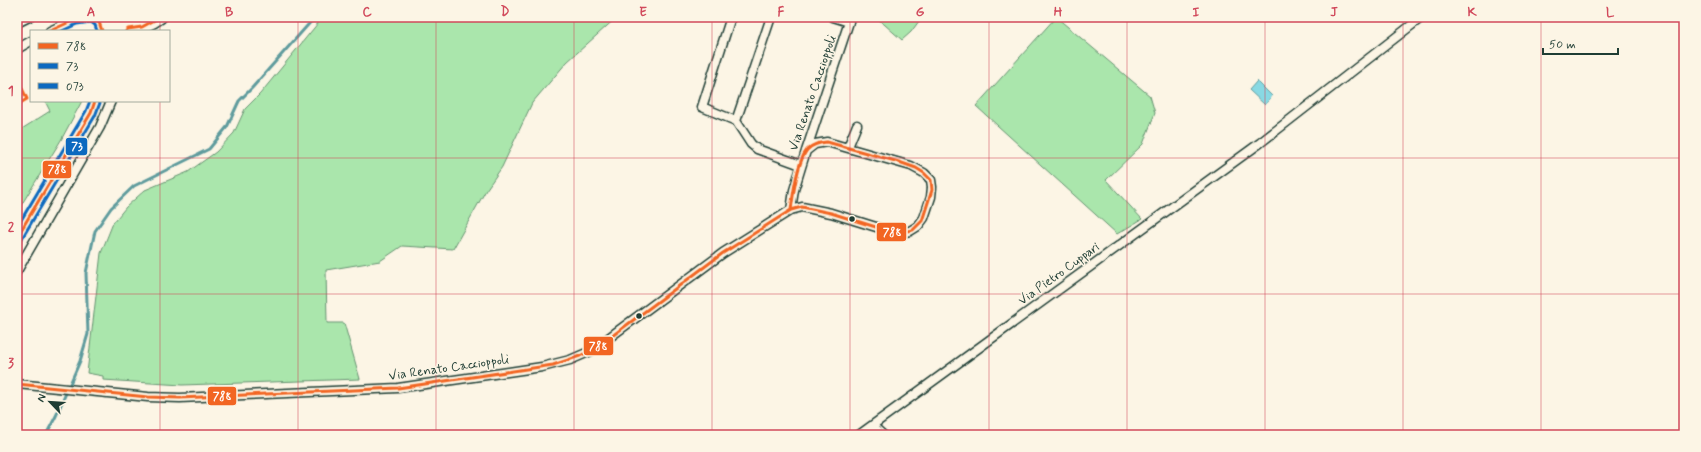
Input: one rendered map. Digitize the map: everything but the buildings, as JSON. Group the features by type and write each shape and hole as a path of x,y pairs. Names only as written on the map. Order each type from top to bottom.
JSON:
{"street":[{"path":"17,23 29,17"},
{"path":"52,30 76,19 96,22 127,30 142,27 160,17"},
{"path":"731,17 702,107 736,121 771,17"},
{"name":"Via Renato Caccioppoli","path":"17,384 148,397 180,398 398,388 553,365 580,356 600,345 723,253 791,210 794,190 801,165 849,22 833,17"},
{"name":"Via Pietro Cuppari","path":"859,435 1260,143 1422,17"},
{"path":"17,49 30,42"},
{"path":"17,237 91,113 95,102"},
{"path":"17,271 100,127 111,102"},
{"name":"Via Renato Caccioppoli","path":"736,121 754,147 801,165"},
{"path":"848,147 857,125"},
{"path":"791,210 802,206 831,213 895,233 910,231 918,226 924,218 932,194 932,183 928,176 911,166 827,142 815,144 806,151"},
{"path":"873,426 883,435"}],"green space":[{"path":"323,17 617,17 567,62 532,103 502,167 486,190 453,249 402,246 380,261 326,270 327,323 344,323 360,379 182,385 103,380 103,376 87,373 101,253 113,223 126,207 145,190 188,172 216,152 234,133 245,109 260,94"},
{"path":"876,17 922,17 911,32 902,40"},
{"path":"1056,17 1150,96 1155,113 1143,144 1106,180 1142,219 1117,234 976,106"},
{"path":"46,102 81,102 61,140 17,212 17,132 50,111"}],"water":[{"path":"1257,81 1272,96 1265,105 1249,90"}],"waterway":[{"path":"46,435 80,361 88,334 86,273 95,231 111,208 134,186 209,149 227,127 239,101 315,17"}],"transit line":[{"name":"788","path":"52,30 76,19 92,17 99,22 102,30"},
{"name":"788","path":"127,30 142,27 160,17"},
{"name":"73","path":"64,30 77,24 91,22 95,25 97,30"},
{"name":"788","path":"17,78 27,99 17,105"},
{"name":"073","path":"17,227 86,111 90,102"},
{"name":"788","path":"17,237 91,113 95,102"},
{"name":"73","path":"21,240 95,116 100,103"},
{"name":"788","path":"827,142 899,162 916,168 924,173 931,180 932,190 922,221 913,230 895,233 831,213 802,207 791,210 796,179 804,155 811,146 827,142"},
{"name":"788","path":"17,384 148,397 180,398 398,388 553,365 580,356 600,345 723,253 791,210"}]}
